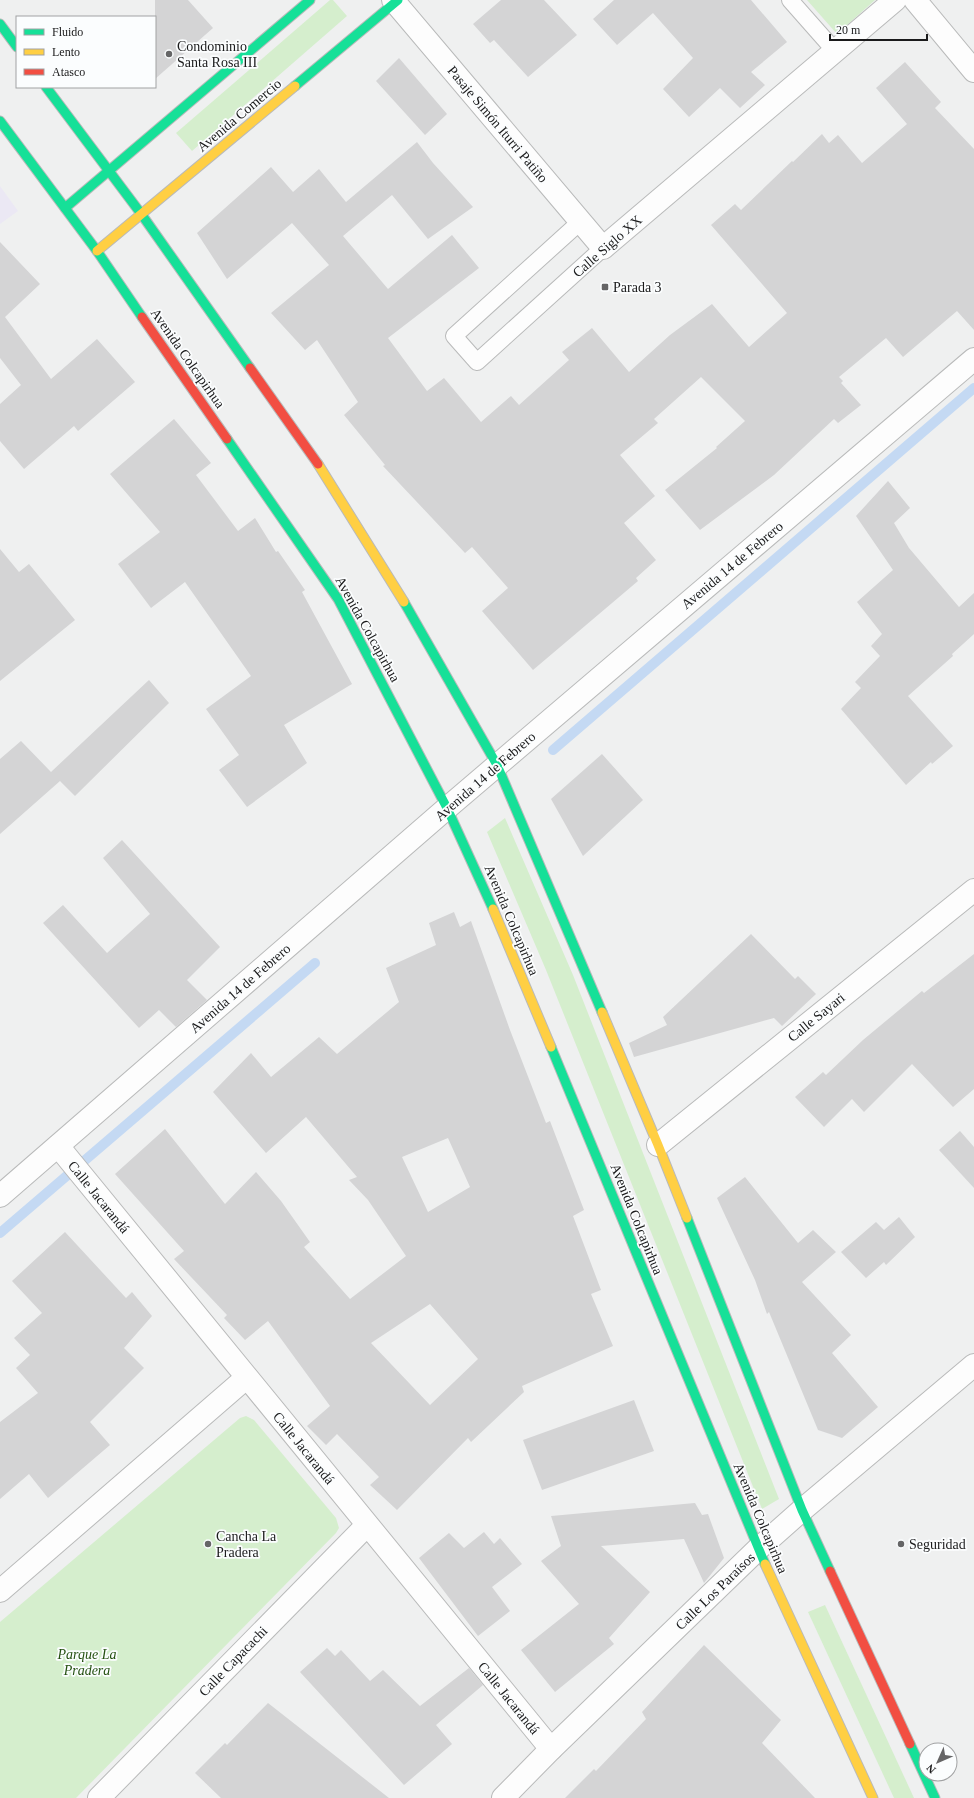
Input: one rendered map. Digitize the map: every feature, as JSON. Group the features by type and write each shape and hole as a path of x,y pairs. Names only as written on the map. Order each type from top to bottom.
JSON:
{"main road":[{"path":"65,208 310,0"},
{"name":"Avenida Comercio","path":"97,251 142,215 395,1"},
{"path":"0,24 16,46"},
{"path":"47,88 142,215 328,479 395,586 497,765 658,1145 802,1510 935,1798"},
{"name":"Avenida Colcapirhua","path":"0,121 97,251 338,599 447,808 503,931 758,1549 873,1798"}],"street":[{"name":"Calle Siglo XX","path":"603,248 895,0"},
{"path":"915,0 974,71"},
{"name":"Pasaje Simón Iturri Patiño","path":"395,1 603,248"},
{"name":"Avenida 14 de Febrero","path":"0,1196 497,765 974,359"},
{"name":"Calle Sayari","path":"658,1145 974,890"},
{"name":"Calle Jacarandá","path":"58,1146 246,1378 551,1749"},
{"name":"Calle Los Paraísos","path":"503,1798 551,1749 758,1549 974,1365"},
{"path":"0,1591 246,1378"},
{"name":"Calle Capacachi","path":"99,1798 367,1525"}],"lane":[{"path":"790,0 835,51"},
{"name":"Calle Siglo XX","path":"580,222 454,336 477,362 603,248"}],"shaded area":[{"path":"0,186 18,211 0,224"}],"green space":[{"path":"330,0 333,0 347,16 192,151 176,133"},
{"path":"807,0 875,0 837,34"},
{"path":"505,818 573,975 779,1499 762,1509 546,970 487,832"},
{"name":"Parque La Pradera","path":"246,1416 254,1420 336,1518 339,1528 336,1533 76,1798 0,1798 0,1622 240,1418"},
{"path":"825,1605 914,1798 894,1798 808,1612"}],"building":[{"name":"Condominio Santa Rosa III","path":"155,0 188,0 213,28 156,78 156,16"},
{"path":"501,0 544,0 577,35 528,77 494,40 490,43 473,24"},
{"path":"614,0 751,0 787,42 751,72 765,85 740,108 720,88 689,117 663,89 693,58 653,13 617,45 593,19"},
{"path":"399,58 447,114 425,135 376,81"},
{"path":"905,62 941,102 935,108 974,149 974,330 957,311 903,357 886,338 839,377 843,381 841,383 861,405 838,423 834,419 774,475 700,530 665,490 717,448 716,447 745,421 701,377 654,419 658,423 620,455 655,496 624,523 656,560 636,578 638,581 533,670 482,611 508,588 472,547 465,553 383,466 385,465 344,415 358,402 317,340 305,350 271,313 329,265 292,223 227,279 197,233 271,167 293,192 319,169 346,202 417,142 433,163 473,207 428,239 392,195 343,236 388,289 452,235 479,268 388,338 427,391 444,378 481,422 511,396 519,405 569,360 562,352 592,328 629,372 670,335 712,304 749,347 787,313 711,225 735,204 741,210 822,134 829,143 838,135 862,163 907,124 876,88"},
{"path":"0,242 40,284 5,317 51,379 97,339 135,382 78,431 74,426 24,469 0,441 0,404 21,385 0,358"},
{"path":"174,419 211,463 196,475 238,531 255,518 276,552 278,551 305,590 302,592 352,684 284,725 307,763 247,807 219,770 239,755 206,709 251,676 185,582 151,608 118,564 160,532 110,474"},
{"path":"888,481 910,508 894,523 909,548 959,607 974,593 974,634 952,654 953,656 908,696 953,746 932,764 931,762 906,785 841,709 861,688 855,682 880,656 871,646 882,634 857,602 893,570 856,516"},
{"path":"0,549 19,572 29,564 75,620 0,681"},
{"path":"149,680 169,703 75,796 60,781 0,834 0,759 21,741 51,772"},
{"path":"602,754 643,800 583,856 551,799"},
{"path":"122,840 220,947 187,980 207,1000 176,1027 159,1010 139,1028 43,923 63,905 107,953 150,914 103,858"},
{"path":"454,912 460,927 471,921 510,1030 546,1123 550,1121 584,1210 573,1216 601,1290 591,1294 613,1346 522,1386 524,1392 471,1442 468,1438 397,1510 370,1485 379,1477 337,1434 326,1445 307,1426 330,1406 268,1321 245,1340 224,1318 227,1315 174,1259 184,1251 115,1174 165,1129 225,1204 256,1172 281,1201 310,1242 304,1247 350,1299 406,1256 368,1200 349,1180 357,1177 306,1117 266,1153 213,1092 251,1053 271,1077 319,1037 337,1054 399,1002 386,968 436,945 429,923","holes":["448,1138 470,1187 428,1212 402,1157","430,1304 478,1359 430,1405 371,1343"]},
{"path":"751,934 795,979 798,976 816,994 782,1026 774,1018 634,1057 629,1043 667,1025 663,1017"},
{"path":"974,954 974,1089 953,1107 912,1064 864,1112 852,1099 824,1127 795,1097 823,1072 826,1075 863,1040 922,991 924,993"},
{"path":"960,1131 974,1147 974,1188 939,1150"},
{"path":"745,1177 798,1243 813,1230 836,1252 802,1282 851,1335 832,1353 878,1407 842,1438 818,1430 769,1312 767,1314 755,1280 717,1198"},
{"path":"899,1217 915,1237 886,1265 884,1262 866,1278 841,1252 876,1222 884,1230"},
{"path":"65,1232 126,1298 132,1292 152,1316 124,1348 144,1368 90,1422 110,1445 48,1498 29,1474 0,1499 0,1422 38,1393 16,1368 30,1355 14,1338 42,1313 12,1281"},
{"path":"634,1400 654,1451 542,1490 523,1440"},
{"path":"695,1503 702,1515 708,1514 724,1558 704,1583 684,1539 601,1546 650,1592 609,1638 614,1644 555,1692 521,1650 579,1604 541,1561 561,1546 551,1516"},
{"path":"484,1532 494,1544 500,1538 522,1564 492,1587 510,1611 478,1636 419,1558 449,1533 464,1548"},
{"path":"704,1645 781,1720 762,1743 815,1798 565,1798 594,1769 596,1771 646,1719 642,1712"},
{"path":"327,1648 335,1656 341,1650 370,1681 383,1670 420,1706 469,1668 483,1685 436,1725 452,1744 404,1785 300,1672"},
{"path":"268,1703 389,1798 221,1798 195,1773 225,1743 227,1745"}],"waterway":[{"path":"553,750 974,388"},
{"path":"0,1233 315,963"}],"traffic: fast":[{"path":"65,208 310,0"},
{"path":"295,86 398,0"},
{"path":"0,24 16,46"},
{"path":"47,88 142,215 250,368"},
{"path":"0,121 97,251 142,317"},
{"path":"227,439 338,599 447,808 493,909"},
{"path":"404,602 497,765 602,1012"},
{"path":"551,1047 765,1564"},
{"path":"687,1218 802,1510 830,1571"},
{"path":"910,1744 935,1798"}],"traffic: slow":[{"path":"97,251 295,86"},
{"path":"318,464 404,602"},
{"path":"493,909 551,1047"},
{"path":"602,1012 687,1218"},
{"path":"765,1564 873,1798"}],"traffic: jam":[{"path":"142,317 227,439"},
{"path":"250,368 318,464"},
{"path":"830,1571 910,1744"}],"place":[{"name":"Condominio Santa Rosa III","path":"169,54"},
{"name":"Parada 3","path":"605,287"},
{"name":"Cancha La Pradera","path":"208,1544"},
{"name":"Seguridad","path":"901,1544"}]}
